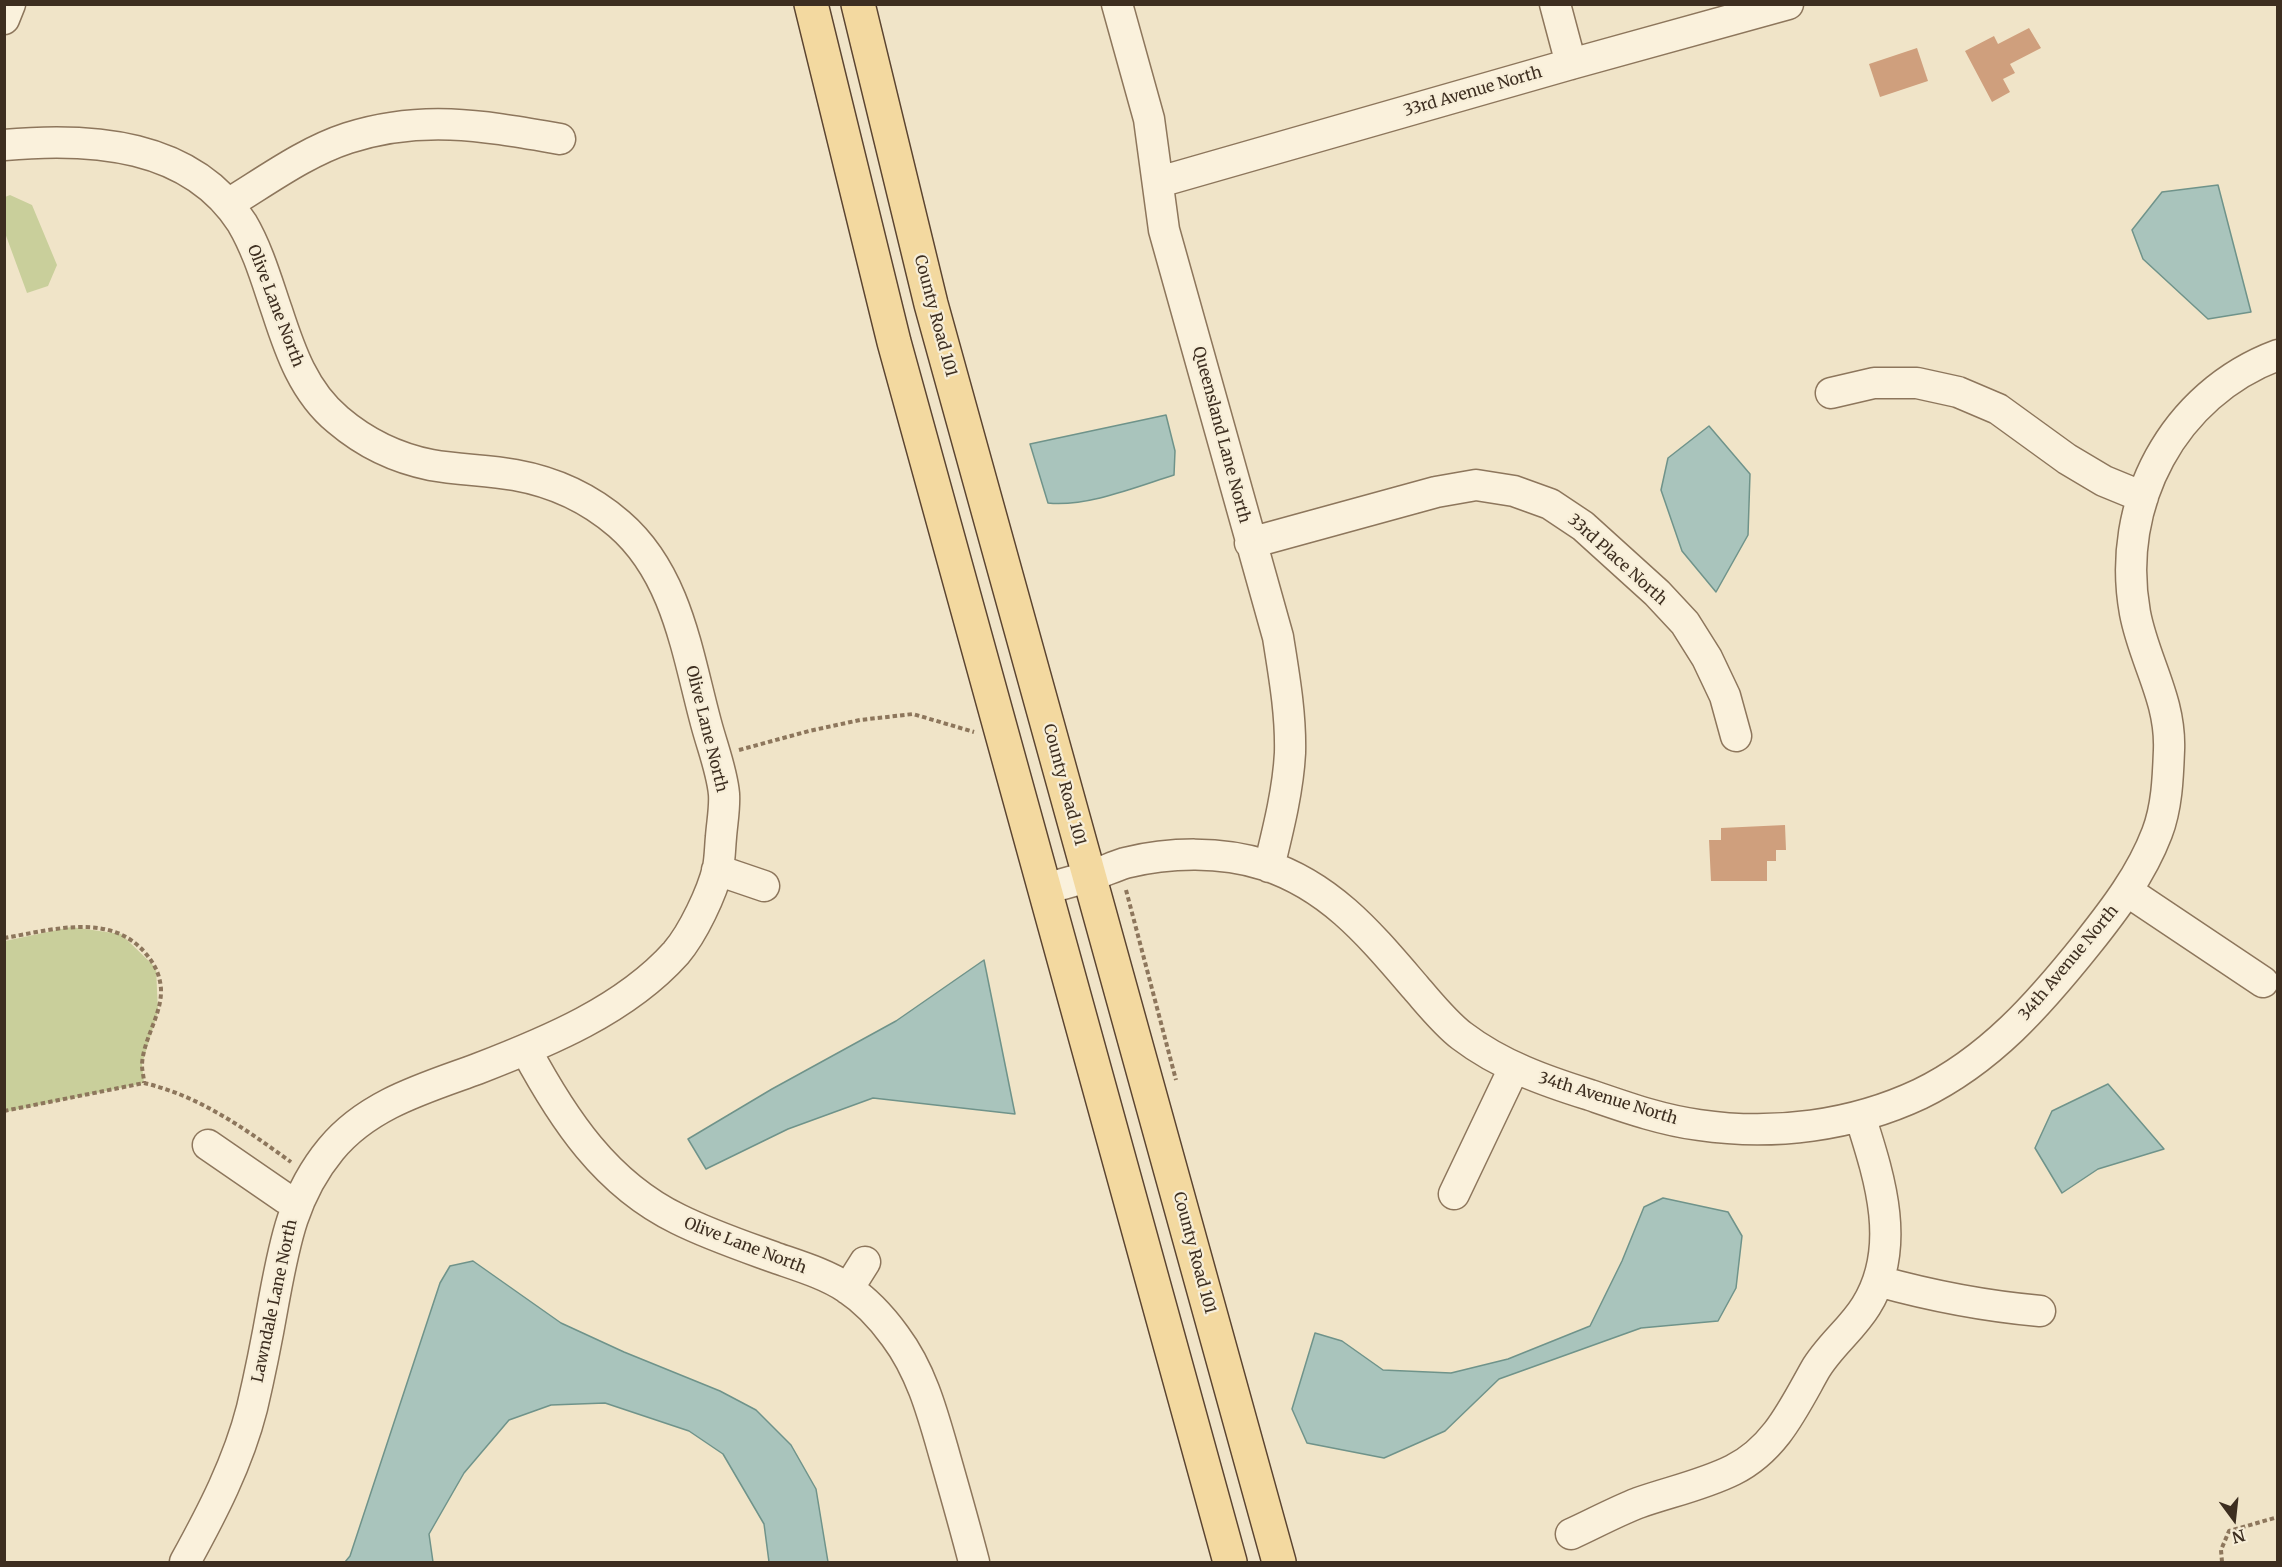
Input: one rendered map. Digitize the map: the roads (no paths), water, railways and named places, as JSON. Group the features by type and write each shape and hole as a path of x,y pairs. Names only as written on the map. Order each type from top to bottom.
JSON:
{"main road":[{"path":"811,4 894,342 1230,1563"},
{"name":"County Road 101","path":"858,4 931,304 1279,1563"}],"street":[{"path":"4,19 10,4"},
{"name":"Queensland Lane North","path":"1118,4 1149,119 1164,230 1278,637 1287,694 1290,752 1283,811 1269,867"},
{"path":"1555,4 1571,64"},
{"name":"33rd Avenue North","path":"1159,182 1788,4"},
{"path":"228,204 304,158 346,138 394,126 443,123 491,127 560,139"},
{"name":"Olive Lane North","path":"4,145 34,142 80,143 127,148 162,157 193,175 228,204 244,226 304,382 329,413 358,437 394,455 432,465 514,475 552,484 587,500 618,523 645,550 665,582 678,618 724,796 717,870 700,914 679,950 644,982 607,1009 526,1050 569,1124 600,1162 635,1193 676,1219 712,1235 798,1266 848,1289 868,1305 895,1335 917,1370 931,1408 974,1563"},
{"name":"34th Avenue North","path":"1044,889 1119,865 1173,855 1219,856 1269,867 1304,882 1342,907 1460,1035 1514,1068 1641,1112 1696,1125 1764,1129 1810,1127 1860,1116 1918,1094 1967,1067 2011,1032 2051,989 2127,891 2140,870 2158,830 2167,787 2170,743 2164,699 2136,616 2130,574 2133,530 2143,496 2163,449 2189,415 2222,385 2257,363 2277,355"},
{"path":"1831,393 1874,383 1917,383 1958,392 1998,409 2067,459 2104,481 2143,496"},
{"name":"33rd Place North","path":"1250,543 1436,492 1476,485 1514,491 1550,504 1583,526 1657,593 1685,623 1707,658 1725,696 1736,736"},
{"path":"717,870 764,886"},
{"path":"2127,891 2263,982"},
{"name":"Lawndale Lane North","path":"185,1563 229,1476 250,1415 284,1248 298,1203 311,1176 334,1145 364,1118 398,1099 526,1050"},
{"path":"1454,1194 1514,1068"},
{"path":"1571,1534 1635,1504 1733,1470 1763,1449 1785,1425 1823,1358 1866,1306 1878,1281 1882,1265 1885,1208 1880,1179 1860,1116"},
{"path":"208,1145 285,1198 298,1203"},
{"path":"848,1289 865,1262"},
{"path":"1878,1281 1931,1296 1985,1306 2040,1311"}],"water":[{"path":"2218,185 2251,312 2208,319 2143,259 2132,230 2162,192"},
{"path":"1166,415 1175,451 1174,475 1095,499 1048,503 1030,444"},
{"path":"1709,426 1750,474 1748,535 1716,592 1682,551 1661,490 1668,458"},
{"path":"984,960 1015,1114 873,1098 788,1129 706,1169 688,1139 772,1089 896,1021"},
{"path":"2108,1084 2164,1149 2098,1169 2062,1193 2035,1148 2052,1111"},
{"path":"1663,1198 1728,1212 1742,1236 1736,1288 1718,1321 1641,1328 1499,1379 1445,1431 1384,1458 1307,1443 1292,1409 1315,1333 1342,1341 1383,1370 1451,1373 1508,1359 1590,1326 1622,1261 1644,1207"},
{"path":"473,1261 561,1323 624,1352 720,1391 756,1410 791,1445 816,1489 828,1562 769,1562 764,1524 723,1454 689,1431 605,1403 551,1405 509,1420 464,1473 429,1534 433,1562 345,1562 350,1556 440,1283 450,1266"}]}
